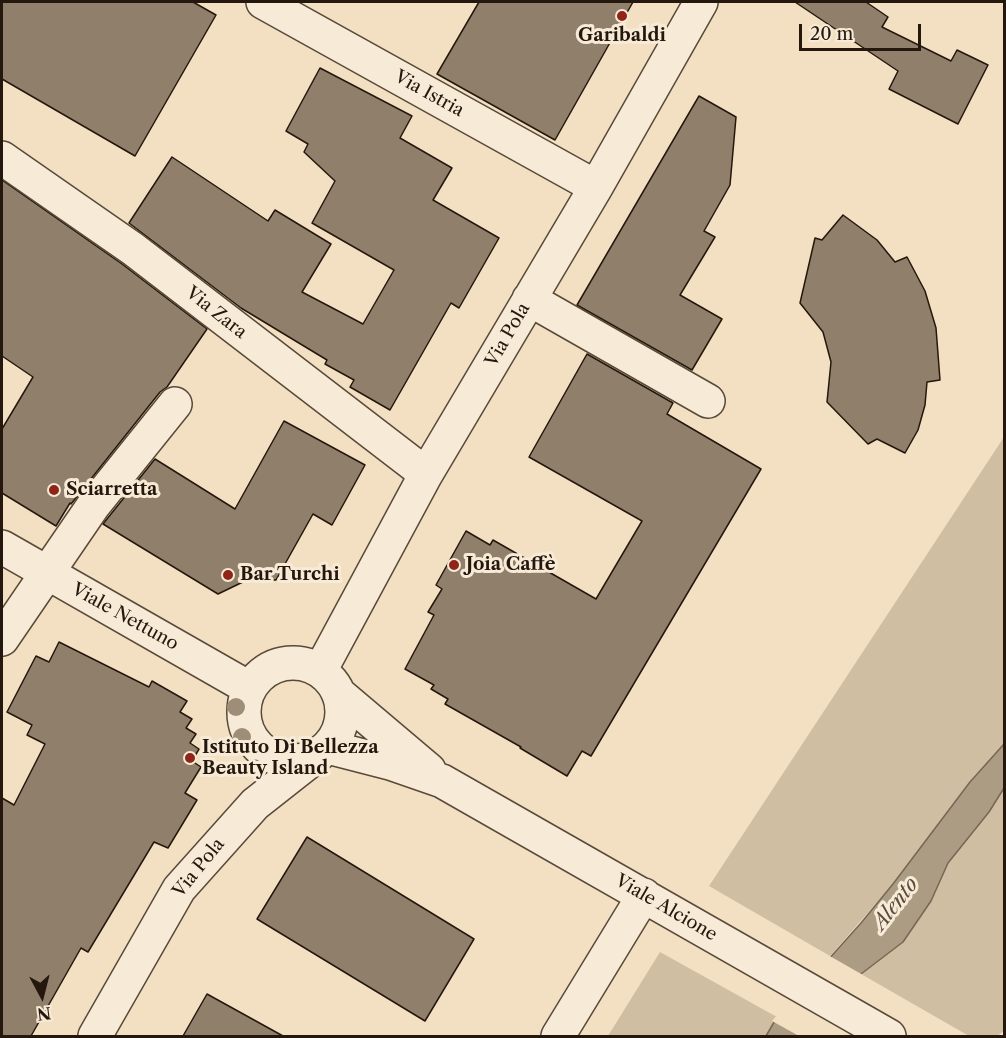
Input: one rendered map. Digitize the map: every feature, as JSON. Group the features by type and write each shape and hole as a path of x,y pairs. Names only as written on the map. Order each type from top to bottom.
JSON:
{"street":[{"name":"Via Istria","path":"263,2 596,187"},
{"name":"Via Pola","path":"329,682 426,474 596,187 701,2"},
{"name":"Via Zara","path":"2,158 133,249 426,474"},
{"path":"529,299 708,401"},
{"path":"2,639 93,506 175,404"},
{"name":"Viale Nettuno","path":"2,547 249,688"},
{"path":"289,663 305,664 329,682 342,706 342,722 337,735 322,751 301,761 285,761 270,756 257,747 248,734 243,719 243,703 249,688 259,676 273,667 289,663"},
{"name":"Viale Alcione","path":"329,682 442,781"},
{"name":"Via Pola","path":"95,1036 178,889 255,804 322,751"},
{"name":"Viale Alcione","path":"322,751 381,760 442,781 889,1036"},
{"path":"558,1036 649,898"}],"shaded area":[{"path":"1004,437 1004,744 970,782 893,884 830,956 709,886"},
{"path":"1004,788 1004,1031 997,1036 969,1036 861,974 903,942 931,901 948,863 989,812"},
{"path":"660,952 777,1017 766,1036 608,1036"}],"water":[{"name":"Alento","path":"1004,744 1004,788 989,812 948,863 931,901 903,942 861,974 816,1036 766,1036 777,1017 861,923 970,782"}],"pier":[{"path":"828,955 863,975 819,1036 799,1036 772,1021"}],"building":[{"path":"2,2 193,2 216,15 135,156 2,79"},
{"path":"479,2 633,2 555,140 437,74"},
{"path":"795,2 866,2 888,17 882,27 951,61 957,50 988,65 958,124 889,89 898,71"},
{"path":"320,68 412,116 400,138 452,168 433,200 499,238 459,308 451,303 390,410 350,387 354,380 325,364 327,360 241,308 129,223 172,157 268,221 275,210 331,244 302,292 363,324 394,270 312,223 335,181 304,152 308,144 286,131"},
{"path":"699,96 736,117 730,185 704,231 715,237 680,295 722,319 692,370 577,305"},
{"path":"2,180 122,264 207,329 167,387 160,392 70,503 56,526 2,493 2,429 33,377 2,356"},
{"path":"843,215 877,240 895,262 907,257 925,291 936,328 940,380 927,382 925,405 918,430 905,453 877,439 868,444 827,402 831,362 823,332 800,303 815,238 822,240"},
{"path":"587,354 673,403 667,414 761,469 591,756 582,751 567,776 445,704 448,699 431,689 434,685 405,669 434,615 428,612 442,589 436,585 466,531 490,545 493,540 596,599 642,521 529,457"},
{"path":"284,421 365,465 332,525 313,514 276,580 247,580 218,594 103,524 155,459 235,509"},
{"path":"59,642 149,687 152,681 187,701 180,712 192,719 186,728 196,734 190,743 199,749 192,761 201,767 185,793 197,800 168,848 154,842 88,952 81,948 31,1036 2,1036 2,798 14,805 45,744 27,735 32,725 7,712 36,656 49,662"},
{"path":"307,837 474,939 425,1021 257,919"},
{"path":"207,994 283,1036 183,1036"}],"place":[{"name":"Garibaldi","path":"622,16"},
{"name":"Sciarretta","path":"54,490"},
{"name":"Joia Caffè","path":"454,565"},
{"name":"Bar Turchi","path":"228,575"},
{"name":"Istituto Di Bellezza Beauty Island","path":"190,758"}]}
